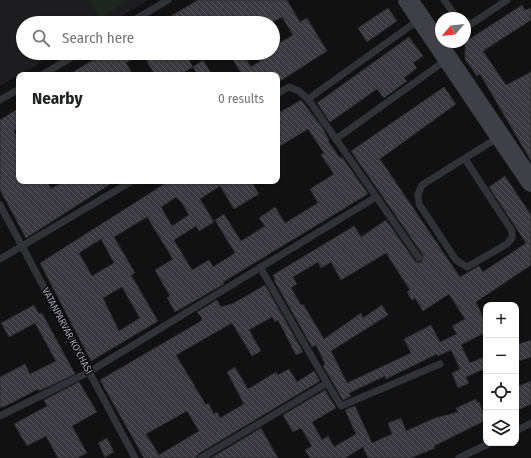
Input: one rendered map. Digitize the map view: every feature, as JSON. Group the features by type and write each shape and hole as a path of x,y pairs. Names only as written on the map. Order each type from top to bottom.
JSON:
{"street":[{"path":"410,1 420,19 531,182"}],"lane":[{"path":"141,16 168,0"},
{"path":"444,0 453,12"},
{"path":"471,24 507,0"},
{"path":"308,98 420,19"},
{"path":"336,139 447,59"},
{"path":"47,72 67,60"},
{"path":"280,92 289,87 299,91 308,98 419,258"},
{"path":"0,100 16,91"},
{"path":"465,159 512,231 512,238 507,244 467,267 456,260 419,204 418,194 422,185 500,136"},
{"path":"0,258 22,247 127,184"},
{"path":"0,416 89,372 376,197"},
{"name":"VATANPARVAR KO'CHASI","path":"0,205 135,458"},
{"path":"260,267 341,406 440,364"},
{"path":"201,458 327,383"},
{"path":"519,430 531,424"},
{"path":"459,458 484,446"}],"shaded area":[{"path":"0,0 149,0 121,16 16,16 16,60 45,60 24,72 16,72 16,77 0,86"},
{"path":"89,0 130,0 103,16 99,16"}],"building":[{"path":"198,0 287,0 300,22 307,18 327,51 280,81 280,72 240,72 233,60 246,60 251,67 262,60 280,60 280,43 293,35 282,17 171,16"},
{"path":"522,5 525,10 531,8 531,20 483,51 506,85 531,72 531,161 480,74 477,76 465,59 465,48 471,48 471,38"},
{"path":"388,8 397,21 367,42 358,28"},
{"path":"409,37 423,56 413,63 417,68 404,78 407,81 384,98 377,89 330,122 317,103"},
{"path":"93,60 131,60 126,63 131,72 73,72"},
{"path":"146,60 189,60 193,67 184,72 153,72"},
{"path":"203,60 210,72 196,72 193,67"},
{"path":"444,87 456,104 380,159 460,277 479,266 483,272 526,243 489,187 505,176 531,215 531,265 476,302 483,317 483,334 461,345 470,363 483,357 483,369 466,377 469,383 458,388 452,373 460,369 451,350 438,356 437,354 386,379 385,376 349,393 351,396 343,400 323,366 325,364 316,345 312,347 274,280 273,275 354,226 361,237 386,220 415,261 419,263 422,262 423,255 351,151","holes":["386,253 410,290 407,292 412,300 415,298 423,311 449,294 465,319 452,326 457,334 440,342 431,325 404,339 411,353 347,383 331,351 388,315 382,305 363,318 361,313 324,339 303,304 301,305 291,288 297,284 293,277 318,262 321,268 331,262 341,280"]},
{"path":"301,100 322,127 329,140 328,141 340,158 342,157 368,194 223,282 224,284 175,312 167,298 170,296 155,270 173,259 147,217 114,237 135,273 131,275 158,321 91,361 40,263 164,184 253,184 259,194 234,209 220,186 200,199 214,222 199,231 196,226 174,240 192,270 209,260 213,267 235,253 215,220 224,214 241,241 265,226 259,218 275,207 285,223 318,203 310,189 334,174 321,155 324,153 308,129 280,146 280,112","holes":["176,197 182,203 189,215 172,226 161,207","101,239 114,263 92,276 79,253","122,287 140,318 119,331 103,298"]},
{"path":"16,110 16,129 14,132 16,135 16,184 48,184 51,189 59,184 110,184 26,238 0,190 0,120"},
{"path":"265,285 303,352 296,355 278,320 275,322 272,317 249,330 261,351 252,356 232,323 176,355 206,405 208,403 214,414 217,412 220,418 244,404 227,372 235,367 248,389 276,372 278,375 289,369 297,382 314,371 320,381 198,454 196,458 144,458 100,380 201,321 202,318 197,312 217,300 221,307 234,303","holes":["187,411 199,431 159,455 146,434"]},
{"path":"34,305 39,314 42,313 75,374 39,391 38,389 0,408 0,377 25,364 30,374 56,361 35,323 9,337 1,323"},
{"path":"531,340 531,357 519,361 519,344"},
{"path":"531,381 531,404 519,410 519,386"},
{"path":"79,382 97,412 72,426 87,453 77,458 58,458 46,436 27,446 14,424 47,406 44,400"},
{"path":"325,390 336,408 312,422 322,440 328,436 334,447 356,434 345,410 355,406 372,443 392,434 388,423 401,418 406,431 435,418 458,412 456,408 476,399 477,403 479,402 483,412 483,422 434,446 435,448 411,458 368,458 363,447 345,458 310,458 305,450 312,446 301,428 293,432 283,415"},
{"path":"261,428 278,458 211,458"},
{"path":"107,438 114,452 105,457 98,443"}]}
